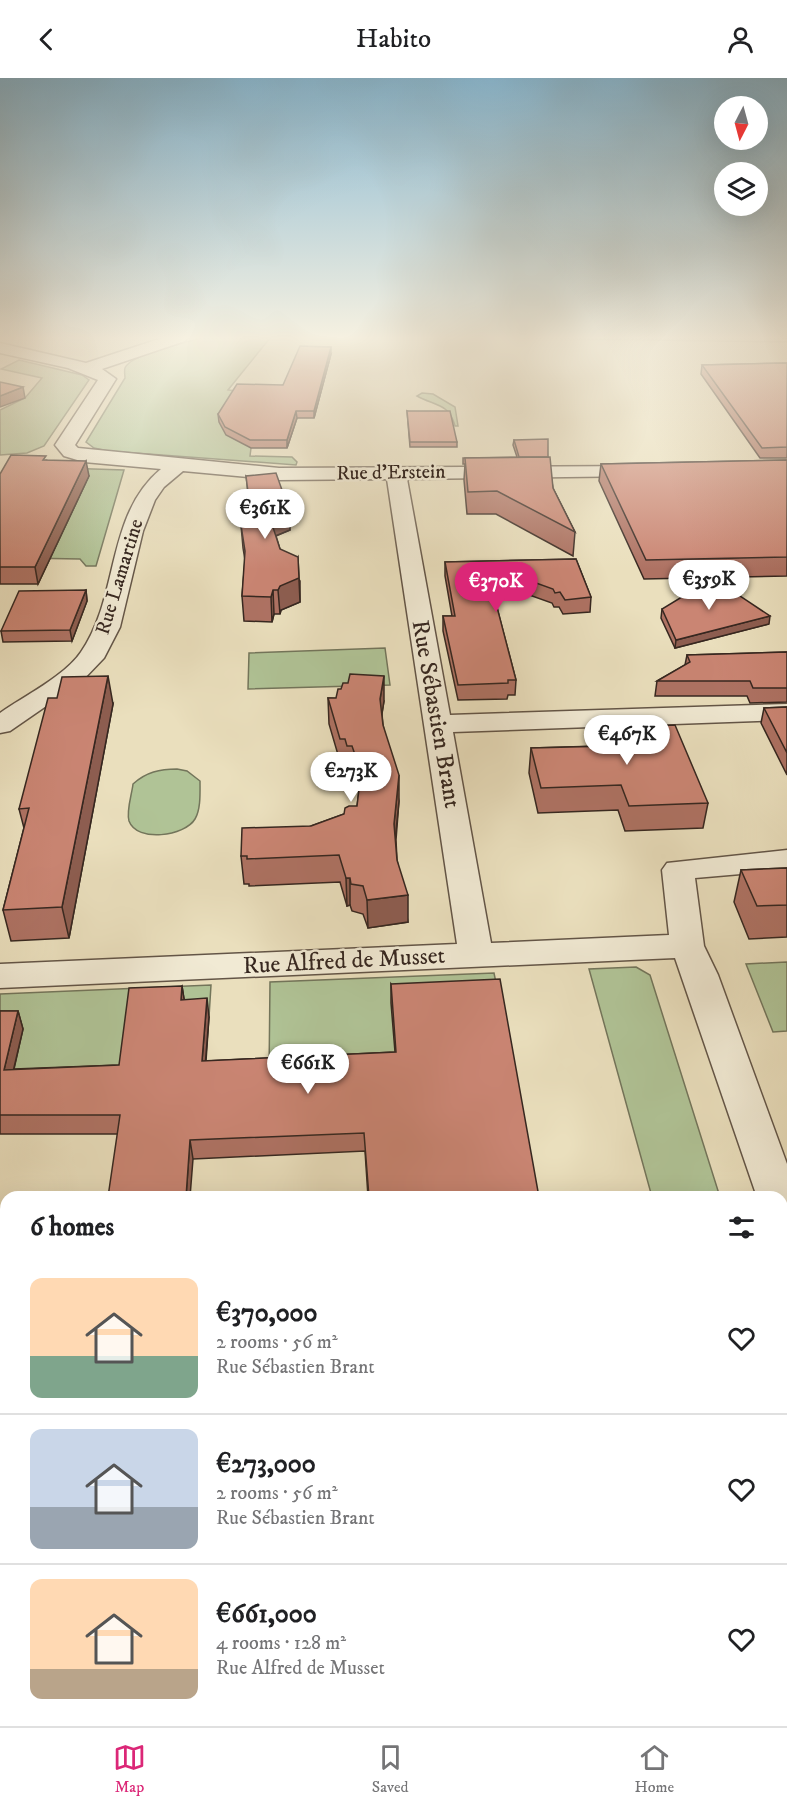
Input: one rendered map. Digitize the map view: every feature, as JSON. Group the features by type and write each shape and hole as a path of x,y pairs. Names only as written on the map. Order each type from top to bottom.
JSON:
{"street":[{"name":"Rue d'Erstein","path":"83,415 67,440 65,445 68,450 84,456 177,466 279,474 667,470"},
{"name":"Rue Lamartine","path":"0,725 72,676 91,658 108,627 132,531 145,499 157,483 177,466"},
{"name":"Rue Sébastien Brant","path":"396,472 476,955"},
{"path":"438,724 787,712"},
{"path":"776,1191 700,975 687,946 678,870 787,861"},
{"name":"Rue Alfred de Musset","path":"0,976 687,946"}],"green space":[{"path":"0,415 65,415 44,446 27,453 0,455"},
{"path":"103,415 243,415 251,448 250,456 292,457 297,462 296,465 108,451 94,448 86,442"},
{"path":"450,415 456,415 458,426 455,426"},
{"path":"63,468 124,470 96,566 86,566 80,559 23,558"},
{"path":"385,648 390,685 248,689 249,653"},
{"path":"177,769 187,771 200,781 199,805 195,819 182,830 161,835 151,835 134,828 128,817 133,784 154,772"},
{"path":"787,962 787,1031 773,1032 746,964"},
{"path":"636,967 650,975 718,1191 650,1191 589,969"},
{"path":"494,973 499,998 396,1071 269,1077 270,982"},
{"path":"211,985 209,1017 184,1018 125,1066 11,1089 0,1030 0,994"}],"building":[{"path":"218,415 295,415 287,440 250,440 225,427"},
{"path":"407,415 451,415 457,442 410,442"},
{"path":"738,415 787,415 787,447 762,448"},
{"path":"548,439 548,457 519,457 514,440"},
{"path":"11,455 46,456 43,460 86,461 35,567 0,567 0,474"},
{"path":"550,457 553,488 575,532 497,491 468,492 465,458"},
{"path":"787,460 787,557 646,560 601,464"},
{"path":"276,473 288,507 269,515 280,549 298,557 299,578 280,586 278,590 273,590 271,597 242,596 245,551 241,525 249,500 246,476"},
{"path":"576,559 591,597 565,600 560,592 555,593 553,589 486,565 516,680 508,680 508,683 458,685 443,616 455,616 445,562"},
{"path":"713,578 770,616 676,640 662,609"},
{"path":"86,590 70,630 1,631 19,591"},
{"path":"787,652 787,688 753,688 750,681 657,681 690,662 687,655"},
{"path":"350,674 384,676 380,699 383,725 399,775 394,824 397,860 408,895 367,900 363,886 351,884 350,878 346,878 339,855 247,859 247,856 241,856 242,828 311,826 344,814 345,808 349,806 357,806 361,772 352,746 347,746 345,739 340,739 328,698 336,698 338,689 341,689 343,683 348,683"},
{"path":"108,676 62,907 3,910 29,808 19,809 48,698 57,698 62,677"},
{"path":"787,707 787,753 764,708"},
{"path":"675,725 708,803 629,806 621,785 541,788 531,748 608,746 602,728"},
{"path":"787,868 787,905 757,906 741,870"},
{"path":"500,979 538,1191 369,1191 364,1133 190,1140 186,1191 109,1191 120,1115 0,1115 0,1011 18,1011 4,1070 119,1065 129,988 182,986 181,1000 207,998 202,1061 396,1052 391,984"}]}
